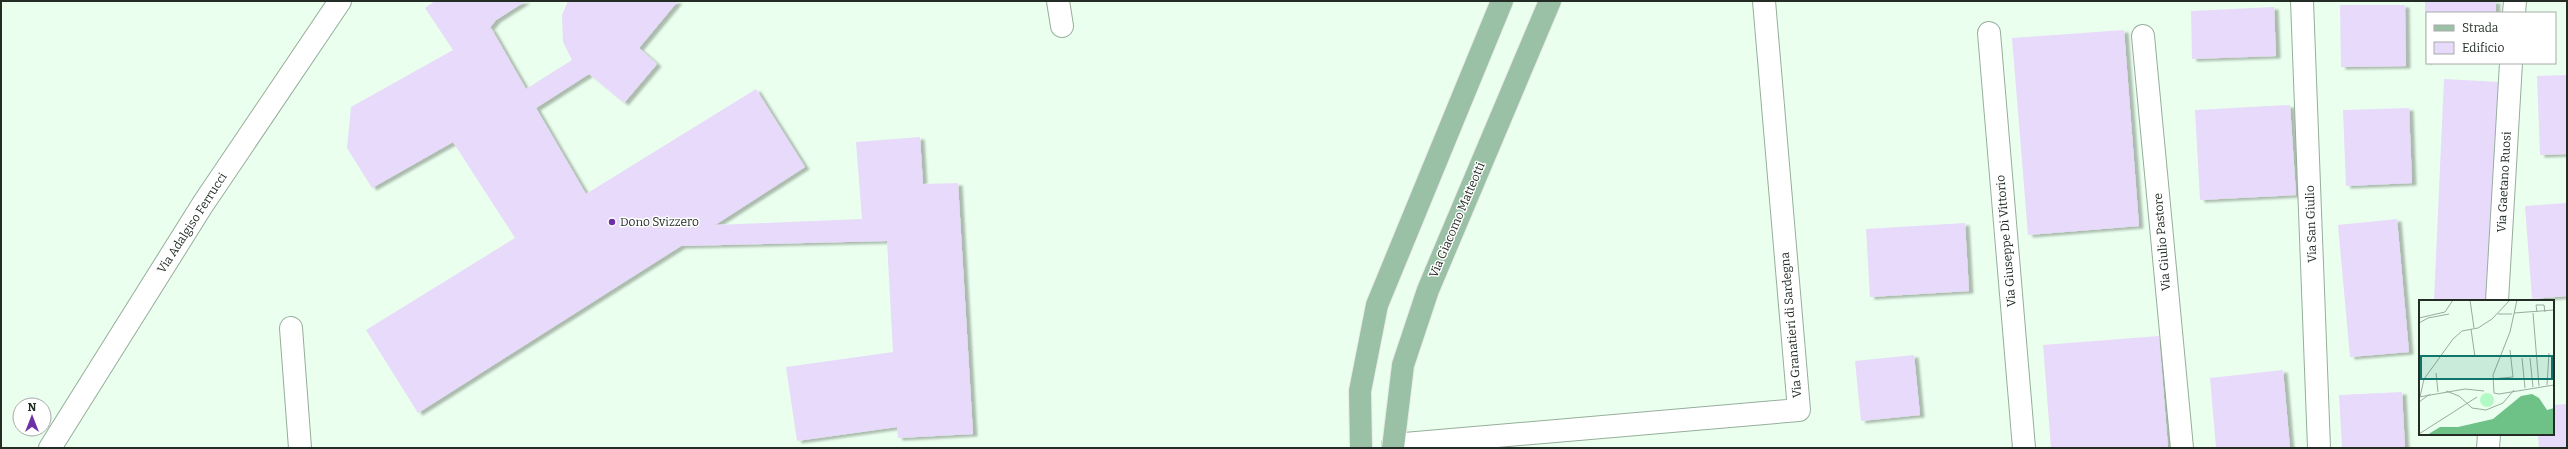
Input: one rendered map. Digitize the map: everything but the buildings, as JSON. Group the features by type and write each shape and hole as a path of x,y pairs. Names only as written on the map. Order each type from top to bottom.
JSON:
{"main road":[{"path":"1361,448 1360,391 1376,305 1502,1"},
{"name":"Via Giacomo Matteotti","path":"1393,446 1403,365 1428,290 1550,1"}],"street":[{"name":"Via Adalgiso Ferrucci","path":"50,448 203,204 340,1"},
{"path":"1058,1 1062,26"},
{"name":"Via Granatieri di Sardegna","path":"1393,446 1799,410 1764,1"},
{"name":"Via San Giulio","path":"2302,1 2320,448"},
{"path":"2514,12 2515,1"},
{"name":"Via Giuseppe Di Vittorio","path":"1989,33 2024,448"},
{"name":"Via Giulio Pastore","path":"2143,36 2182,448"},
{"name":"Via Gaetano Ruosi","path":"2497,300 2511,64"},
{"path":"291,328 300,448"},
{"path":"2488,448 2489,435"}],"place":[{"name":"Dono Svizzero","path":"612,222"}]}
